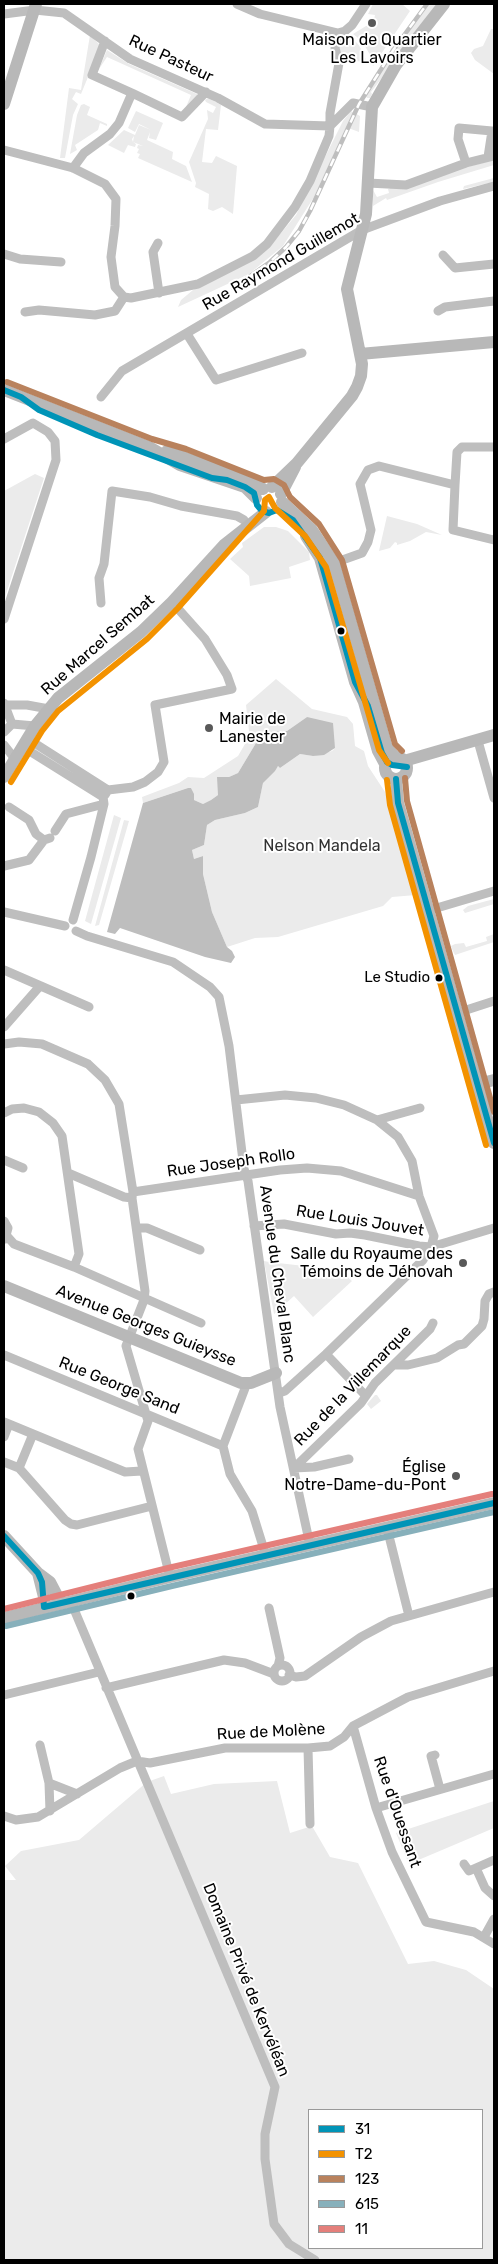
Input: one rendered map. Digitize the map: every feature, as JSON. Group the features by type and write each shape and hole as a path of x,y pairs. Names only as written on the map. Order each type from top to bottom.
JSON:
{"main road":[{"name":"Rue Marcel Sembat","path":"4,777 35,726 58,698 141,632 172,602 224,545 269,500 352,396 361,376 360,354 347,289 366,214 372,107 396,65 444,4"},
{"path":"4,104 35,7"},
{"path":"360,354 494,342"},
{"path":"13,394 39,410 183,457 269,500 299,526 320,558 355,682 364,702 378,751 398,762"},
{"path":"55,414 96,436 250,489 312,530 334,563 387,748 398,762 403,775 396,779"},
{"path":"150,447 180,465"},
{"name":"Rue Marcel Sembat","path":"224,545 244,520 269,500"},
{"path":"320,558 334,563"},
{"path":"396,779 387,774 398,762 459,750 494,735"},
{"path":"396,779 398,803 430,910 438,950 494,1144"},
{"path":"478,1084 494,1080"},
{"name":"Avenue Georges Guieysse","path":"4,1286 241,1383 247,1383 276,1373"},
{"path":"4,1618 170,1577 494,1503"},
{"path":"4,1536 38,1573 50,1582 66,1603"},
{"path":"38,1573 42,1582 44,1607"}],"street":[{"path":"237,4 260,14 338,33 346,31 366,4"},
{"name":"Rue Pasteur","path":"4,14 35,7 64,13 130,59 206,92 265,124 330,126"},
{"path":"4,150 73,168 105,184 116,199 116,226 111,257 115,287 124,297 131,298 198,284 253,256 267,244 310,181 329,136 330,113 339,63 334,48 338,33"},
{"path":"105,41 92,75 182,117 206,92"},
{"path":"73,168 84,153 110,134 119,123 132,93"},
{"path":"330,126 353,103 372,107"},
{"path":"368,183 406,185 466,163 491,157 492,131 459,128 458,139 466,163"},
{"name":"Rue Raymond Guillemot","path":"102,397 122,371 362,230 440,201 494,186"},
{"path":"158,243 153,252 159,293"},
{"path":"4,254 20,259 61,262"},
{"path":"443,255 455,268 494,264"},
{"path":"25,312 39,310 95,315 115,311 124,297"},
{"path":"438,311 445,307 494,301"},
{"path":"187,334 216,380 302,353"},
{"path":"4,440 33,423 48,432 55,441 56,460 4,619"},
{"path":"494,446 462,447 457,452 453,530 494,540"},
{"path":"334,563 362,553 368,542 371,530 360,484 368,470 379,466 454,486"},
{"path":"101,604 99,578 104,564 112,491 150,496 181,506 237,516 244,520"},
{"path":"4,866 29,860 66,814 145,782 158,772 164,762 155,705 232,689 227,675 206,639 172,602"},
{"path":"12,724 4,704 27,705 49,709"},
{"path":"4,732 12,724 35,726"},
{"path":"474,742 494,798"},
{"path":"25,743 105,797"},
{"path":"4,745 15,760"},
{"path":"4,912 69,923 105,797"},
{"path":"9,807 30,820 36,834 49,836"},
{"path":"430,910 494,892"},
{"name":"Avenue du Cheval Blanc","path":"69,923 70,932 76,930 87,936 147,953 183,967 215,991 222,1006 279,1393 310,1545"},
{"path":"4,970 89,1007"},
{"path":"4,1026 40,986"},
{"path":"457,1013 494,1001"},
{"path":"4,1044 19,1042 42,1044 88,1064 105,1080 119,1104 145,1291 144,1300 126,1346 148,1421 138,1449 170,1577"},
{"path":"236,1100 286,1095 316,1098 344,1105 377,1120 398,1137 412,1161 419,1196 434,1236 432,1247 423,1260 326,1354 285,1391 279,1393"},
{"path":"4,1113 24,1108 39,1112 53,1123 62,1136 79,1254 74,1268"},
{"path":"377,1120 420,1108"},
{"path":"4,1160 23,1168"},
{"name":"Rue Joseph Rollo","path":"133,1195 247,1175 308,1168 341,1171 419,1196"},
{"path":"68,1173 124,1196 133,1195"},
{"path":"4,1220 8,1228 5,1238 14,1244 201,1323"},
{"name":"Rue Louis Jouvet","path":"254,1226 284,1224 336,1234 357,1234 432,1247"},
{"path":"137,1228 147,1228 200,1250"},
{"path":"432,1247 494,1228"},
{"path":"394,1365 437,1358 458,1345 464,1344 482,1326 485,1301 489,1294 494,1292"},
{"name":"Rue de la Villemarque","path":"294,1468 366,1396 375,1383 433,1323"},
{"path":"326,1354 366,1396"},
{"name":"Rue George Sand","path":"4,1355 223,1446"},
{"path":"247,1383 223,1446 230,1474 252,1511 266,1556"},
{"path":"4,1437 6,1423 125,1472 142,1470"},
{"path":"19,1468 33,1434"},
{"path":"294,1468 314,1467 349,1459"},
{"path":"4,1462 19,1468 65,1520 71,1524 77,1525 152,1506"},
{"path":"387,1528 408,1616"},
{"path":"269,1608 280,1658 276,1670 277,1679 282,1680 289,1675 296,1677 305,1676 361,1637 391,1621 494,1592"},
{"name":"Domaine Privé de Kervéléan","path":"66,1603 106,1688 275,2087 265,2134 265,2159 274,2224 289,2244 315,2260"},
{"path":"106,1688 224,1660 276,1670"},
{"name":"Rue de Molène","path":"137,1761 150,1763 225,1748 308,1748 330,1746 344,1737 353,1726 408,1697 494,1671"},
{"path":"4,1695 99,1672"},
{"name":"Rue d'Ouessant","path":"353,1726 376,1808 392,1852 426,1922 474,1932 494,1944"},
{"path":"40,1745 49,1783 50,1811"},
{"path":"308,1748 310,1824"},
{"path":"435,1755 431,1756 440,1789"},
{"path":"4,1816 16,1820 38,1817 120,1768 137,1761"},
{"path":"376,1808 494,1774"},
{"path":"49,1783 76,1794"},
{"path":"464,1864 469,1871 494,1860"},
{"path":"476,1868 485,1888 494,1896"},
{"path":"484,1937 494,1919"}],"green space":[{"path":"373,4 402,4 410,11 373,66 369,53 362,41 353,34 366,26 376,27 377,20 374,19 375,15 368,14"},
{"path":"425,4 439,4 371,92 370,98 367,98 364,94 391,49"},
{"path":"491,29 494,29 494,74 475,60 471,53 474,49 483,46"},
{"path":"90,35 99,44 100,48 81,94 76,92 72,99 78,104 73,115 65,158 60,158 69,88 81,90"},
{"path":"346,37 353,39 359,45 367,62 342,60 338,42"},
{"path":"107,50 129,64 197,94 197,99 186,107 191,95 107,57 99,69"},
{"path":"208,98 221,105 218,130 206,129 202,162 212,163 216,156 237,166 233,214 222,207 213,211 208,209 209,194 195,187 196,183 189,162 208,119 207,110 213,113 216,107 206,102 205,100"},
{"path":"84,104 90,107 87,115 107,124 107,126 100,123 98,130 75,145 77,150 70,154 77,115 81,105"},
{"path":"136,111 163,123 156,140 149,138 150,132 147,140 173,152 172,159 186,166 192,182 138,158 140,154 137,153 138,145 143,146 133,142 136,144 135,147 128,145 124,153 108,145 124,130 135,135 139,125 151,130 139,124 135,132 128,128"},
{"path":"351,111 360,116 359,132 351,129 345,130 314,197 283,246 249,274 178,307 181,300 193,290 260,255 271,245 296,215 343,121"},
{"path":"494,160 494,165 387,200 386,198 373,206 373,190 377,197 389,193 388,189 391,188 406,189 459,169"},
{"path":"494,178 494,182 463,189 464,186"},
{"path":"35,474 44,478 4,600 4,491"},
{"path":"387,516 417,524 442,535 426,532 410,541 397,545 395,542 390,548 379,551"},
{"path":"264,527 276,527 288,531 309,552 310,560 289,567 291,578 250,586 249,576 230,559 243,547 242,543"},
{"name":"Nelson Mandela","path":"276,679 312,709 347,717 353,724 355,746 364,751 368,766 385,792 416,895 392,897 383,906 278,937 255,938 227,947 212,912 203,874 203,856 194,859 192,850 204,845 207,825 215,820 245,813 258,807 263,783 278,766 280,768 300,754 313,756 332,751 335,748 332,737 307,717 287,731 266,732 256,743 238,773 229,777 218,795 203,804 194,800 191,788 143,803 142,797 179,783 188,777 204,778 238,756 245,744 249,731 246,705"},
{"path":"114,815 121,818 91,924 85,921"},
{"path":"124,820 129,821 99,925 95,926"},
{"path":"494,899 494,904 465,913 463,910 468,906"},
{"path":"494,934 494,942 455,955 451,946 464,943 466,947 487,941 486,937"},
{"path":"272,1259 278,1263 340,1270 352,1281 313,1317 294,1296 274,1314 264,1261 269,1262"},
{"path":"375,1395 381,1401 371,1409 367,1404"},
{"path":"164,1776 171,1794 214,1784 277,1781 290,1833 312,1826 330,1857 358,1863 408,1964 434,1961 466,1970 494,1989 494,2260 4,2260 4,1880 16,1880 5,1866 21,1851 79,1840 147,1782"},
{"path":"494,1801 494,1828 409,1864 396,1833"}],"shaded area":[{"path":"307,717 333,723 335,748 324,755 300,754 280,768 278,766 263,783 258,807 245,813 215,820 207,825 204,845 192,850 194,859 203,856 203,874 212,912 227,947 235,957 231,963 205,957 120,928 115,934 107,932 143,803 188,788 191,788 194,794 194,800 203,804 211,800 218,795 217,777 229,777 238,773 256,743 266,732 287,731"}],"railway":[{"path":"233,288 270,262 299,231 359,104 394,49 427,4"}],"transit line":[{"name":"123","path":"7,382 152,439 186,449 264,480 274,479 284,485 290,497 319,524 342,560 395,744 402,751"},
{"name":"31","path":"4,390 21,397 39,410 97,435 212,478 227,480 245,487 254,493 257,505 262,511 269,513 277,510 293,520 320,558 355,682 368,706 382,753 387,762 392,765 407,767"},
{"name":"T2","path":"11,782 42,731 58,711 147,639 178,608 264,511 265,500 269,497 275,508 305,536 326,567 379,750 388,763"},
{"name":"123","path":"405,778 407,801 494,1112"},
{"name":"31","path":"396,779 398,803 494,1143"},
{"name":"T2","path":"387,780 390,805 486,1145"},
{"name":"11","path":"4,1609 168,1568 492,1494"},
{"name":"31","path":"4,1536 38,1573 42,1582 44,1607 494,1503"},
{"name":"615","path":"6,1626 494,1512"}],"place":[{"name":"Maison de Quartier Les Lavoirs","path":"372,23"},
{"name":"Mairie de Lanester","path":"209,728"},
{"name":"Le Studio","path":"439,978"},
{"name":"Salle du Royaume des Témoins de Jéhovah","path":"463,1263"},
{"name":"Église Notre-Dame-du-Pont","path":"456,1476"}]}
